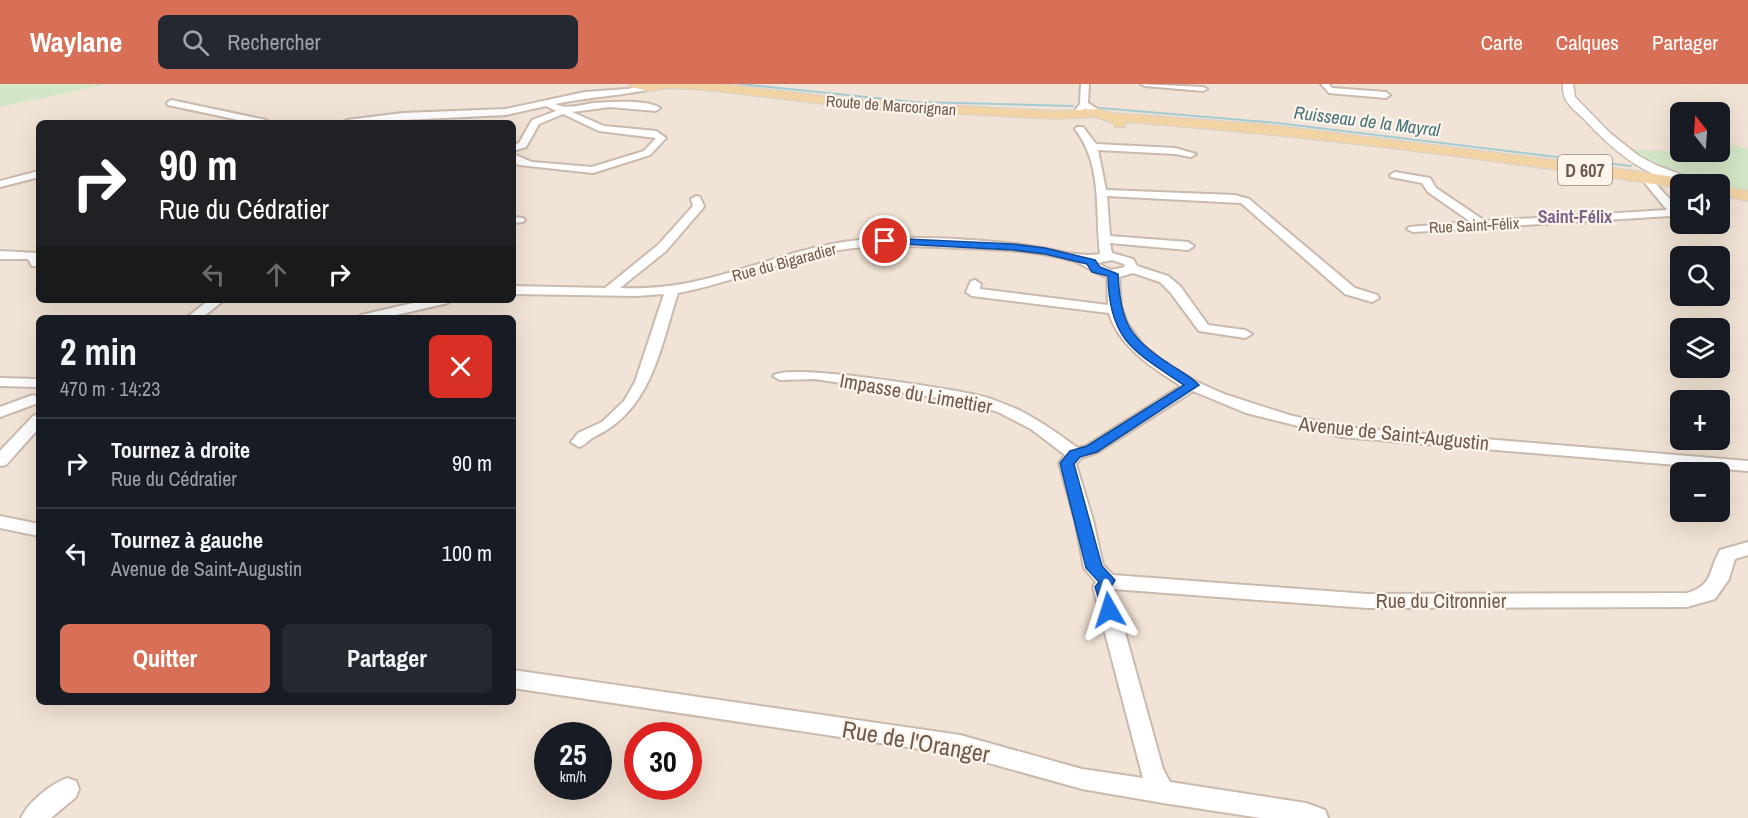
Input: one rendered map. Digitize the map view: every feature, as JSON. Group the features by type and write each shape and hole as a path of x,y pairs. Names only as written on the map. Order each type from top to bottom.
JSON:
{"main road":[{"name":"Route de Marcorignan","path":"633,84 649,87 671,84 702,85 867,105 1074,113"},
{"path":"1074,113 1098,113 1117,121 1105,130 1080,129 1074,113"},
{"name":"D 607","path":"1117,121 1175,121 1273,129 1520,160 1670,183"},
{"name":"D 607","path":"1520,160 1633,167 1670,179"},
{"path":"1730,193 1748,196"}],"street":[{"path":"613,92 628,88 633,84"},
{"path":"1074,113 1085,84"},
{"path":"1145,84 1203,88"},
{"path":"1325,84 1329,90 1386,95"},
{"path":"1568,84 1570,98 1633,167 1670,177"},
{"path":"371,120 403,116 506,112 585,95 649,87"},
{"path":"171,103 252,120"},
{"path":"516,155 519,162 532,165 592,170 647,153 661,138 656,134 602,129 546,103"},
{"path":"516,149 523,144 536,122 565,112 616,103 656,108"},
{"path":"1080,129 1095,140 1191,154"},
{"path":"1095,140 1106,256"},
{"path":"0,184 36,175"},
{"path":"1395,175 1426,180 1432,190 1483,225"},
{"name":"Rue Saint-Félix","path":"1413,228 1670,213 1673,209 1649,182 1650,180"},
{"path":"1101,193 1235,198 1245,201 1350,291 1372,298"},
{"path":"609,291 662,248 699,206 696,199"},
{"path":"1104,239 1188,246"},
{"name":"Rue du Bigaradier","path":"516,290 672,290 716,281 828,248 885,241 1013,247 1045,251 1091,262 1096,270 1113,274"},
{"path":"0,255 33,256 36,263"},
{"path":"1091,262 1106,256 1125,260 1132,268 1164,279 1204,328 1245,334"},
{"path":"1113,274 1123,273 1132,268"},
{"name":"Avenue de Saint-Augustin","path":"1113,274 1119,322 1131,339 1150,357 1193,385 1212,396 1251,410 1294,423 1342,432 1748,466"},
{"path":"975,284 972,292 1117,310"},
{"path":"579,442 584,436 608,425 630,403 642,382 672,290"},
{"path":"197,315 213,303"},
{"path":"379,315 430,303"},
{"name":"Impasse du Limettier","path":"780,376 815,375 974,399 1003,409 1037,426 1075,454"},
{"path":"0,382 36,383"},
{"path":"1163,792 1152,771 1106,599 1103,587 1107,580 1094,568 1067,463 1075,454 1092,449 1193,385"},
{"path":"0,412 36,398"},
{"path":"0,461 36,421"},
{"path":"0,522 36,529"},
{"name":"Rue du Citronnier","path":"1107,580 1125,585 1366,601 1687,600 1708,594 1719,579 1728,555 1748,548"},
{"name":"Rue de l'Oranger","path":"516,679 960,744 1082,779 1306,814 1316,818"},
{"path":"33,818 67,789"}],"shaded area":[{"path":"108,84 1748,84 1748,818 0,818 0,107"}],"green space":[{"path":"0,84 108,84 0,107"},
{"path":"1730,145 1748,149 1748,190 1730,187 1730,174 1670,174 1652,166 1628,149 1670,151 1670,162 1730,162"}],"waterway":[{"name":"Ruisseau de la Mayral","path":"740,84 914,102 1073,106"},
{"name":"Ruisseau de la Mayral","path":"1100,108 1277,123 1631,166"}],"district":[{"name":"Saint-Félix","path":"1575,216"}],"route":[{"path":"885,241 1013,247 1045,251 1091,262 1096,270 1113,274 1113,294 1119,322 1131,339 1150,357 1193,385 1092,449 1075,454 1067,463 1084,520 1094,568 1107,580 1103,587 1109,610"}]}
